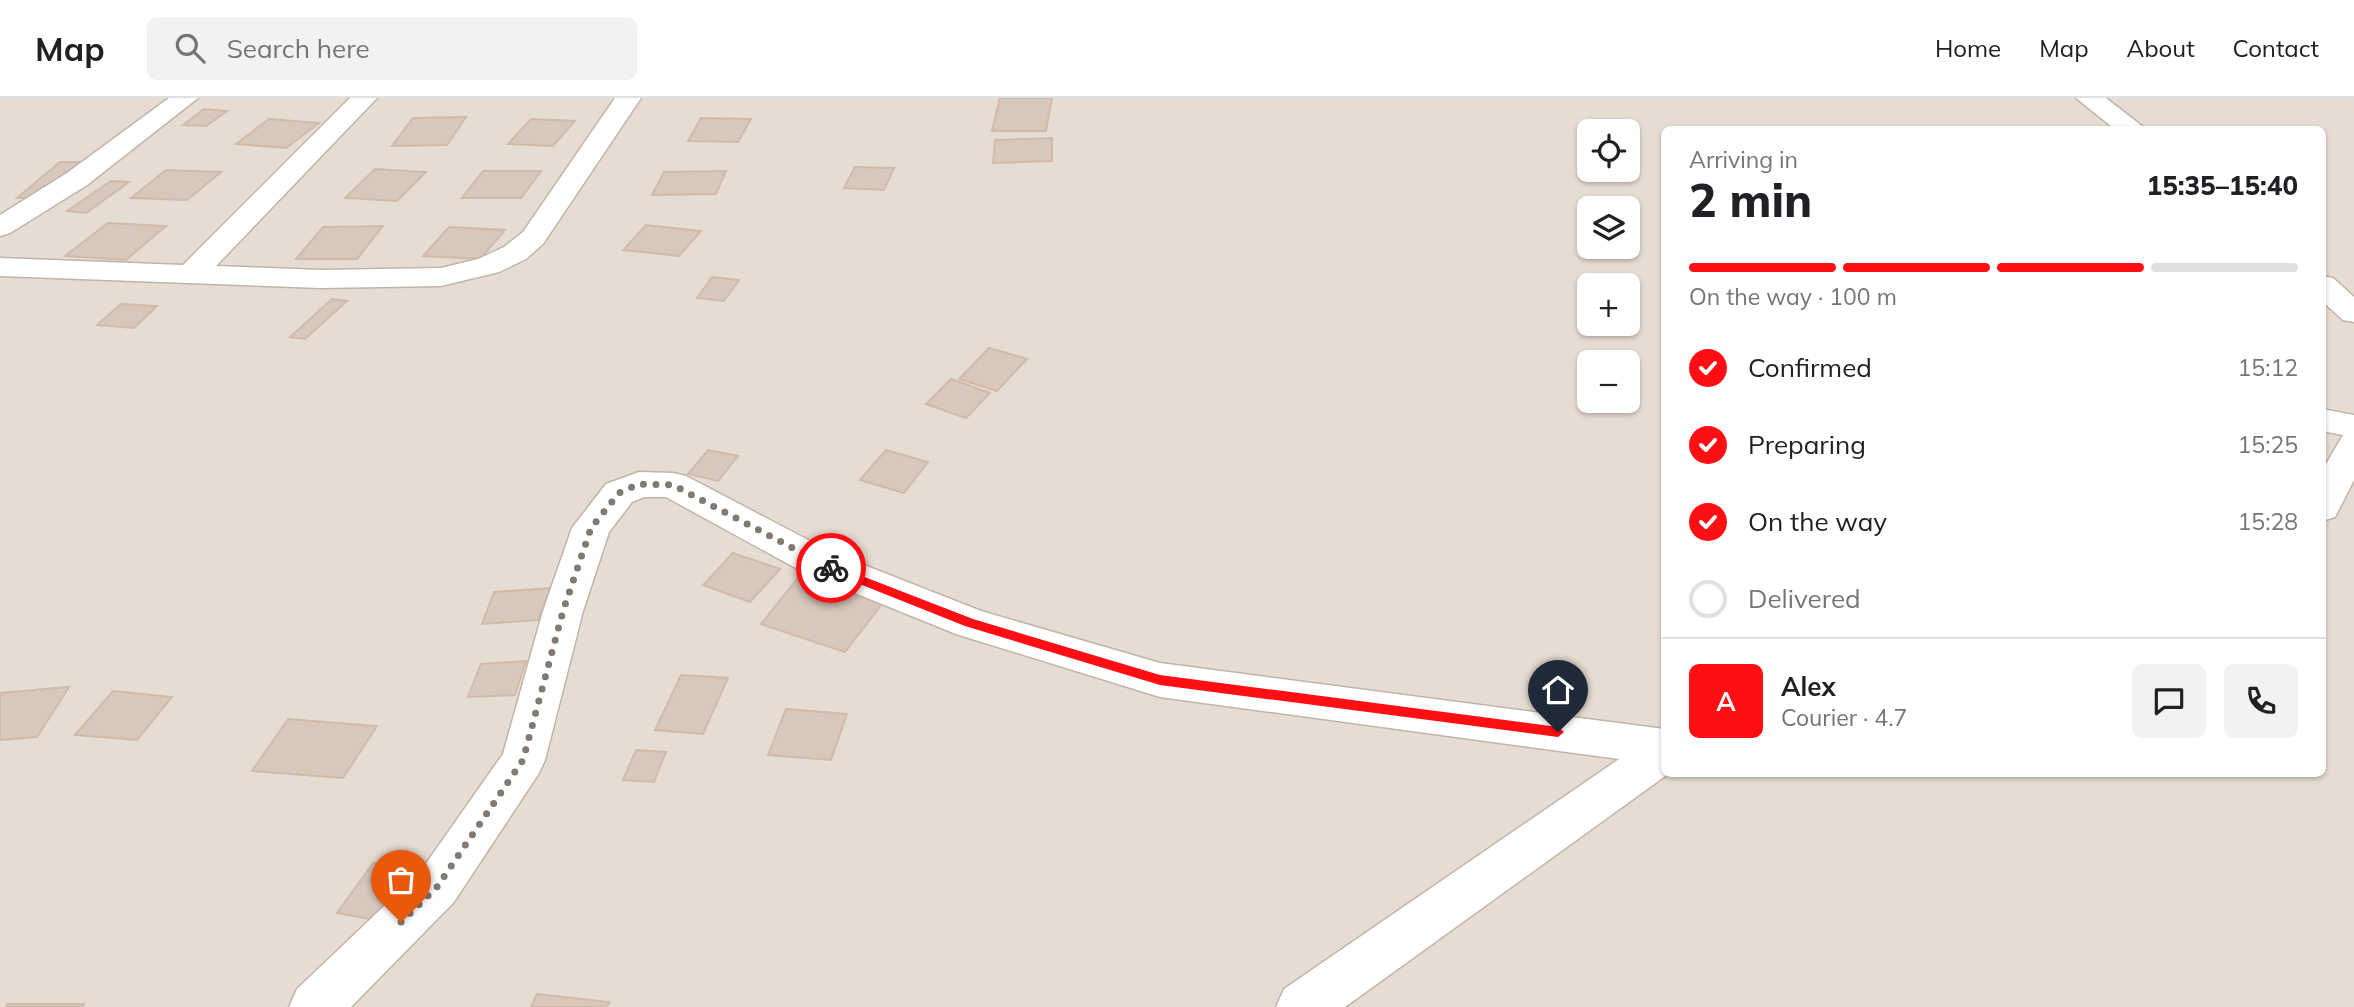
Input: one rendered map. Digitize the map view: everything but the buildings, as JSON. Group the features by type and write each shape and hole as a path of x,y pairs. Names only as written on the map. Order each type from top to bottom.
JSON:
{"street":[{"path":"0,227 77,179 185,98"},
{"path":"191,274 364,98"},
{"path":"0,267 321,279 441,277 488,266 515,253 533,238 628,98"},
{"path":"2089,98 2127,116"},
{"path":"2326,288 2354,313"},
{"path":"2326,421 2354,426"},
{"path":"2326,500 2354,444"},
{"path":"316,1007 437,887 523,760 563,611 591,528 619,493 639,484 673,485 817,562 970,623 1160,680 1661,749"},
{"path":"1302,1007 1661,751"}],"shaded area":[{"path":"0,98 2354,98 2354,1007 0,1007"}],"way so far":[{"path":"401,922 437,887 523,760 563,611 591,528 619,493 639,484 673,485 831,568"}],"route":[{"path":"831,568 970,623 1160,680 1558,732"}]}
